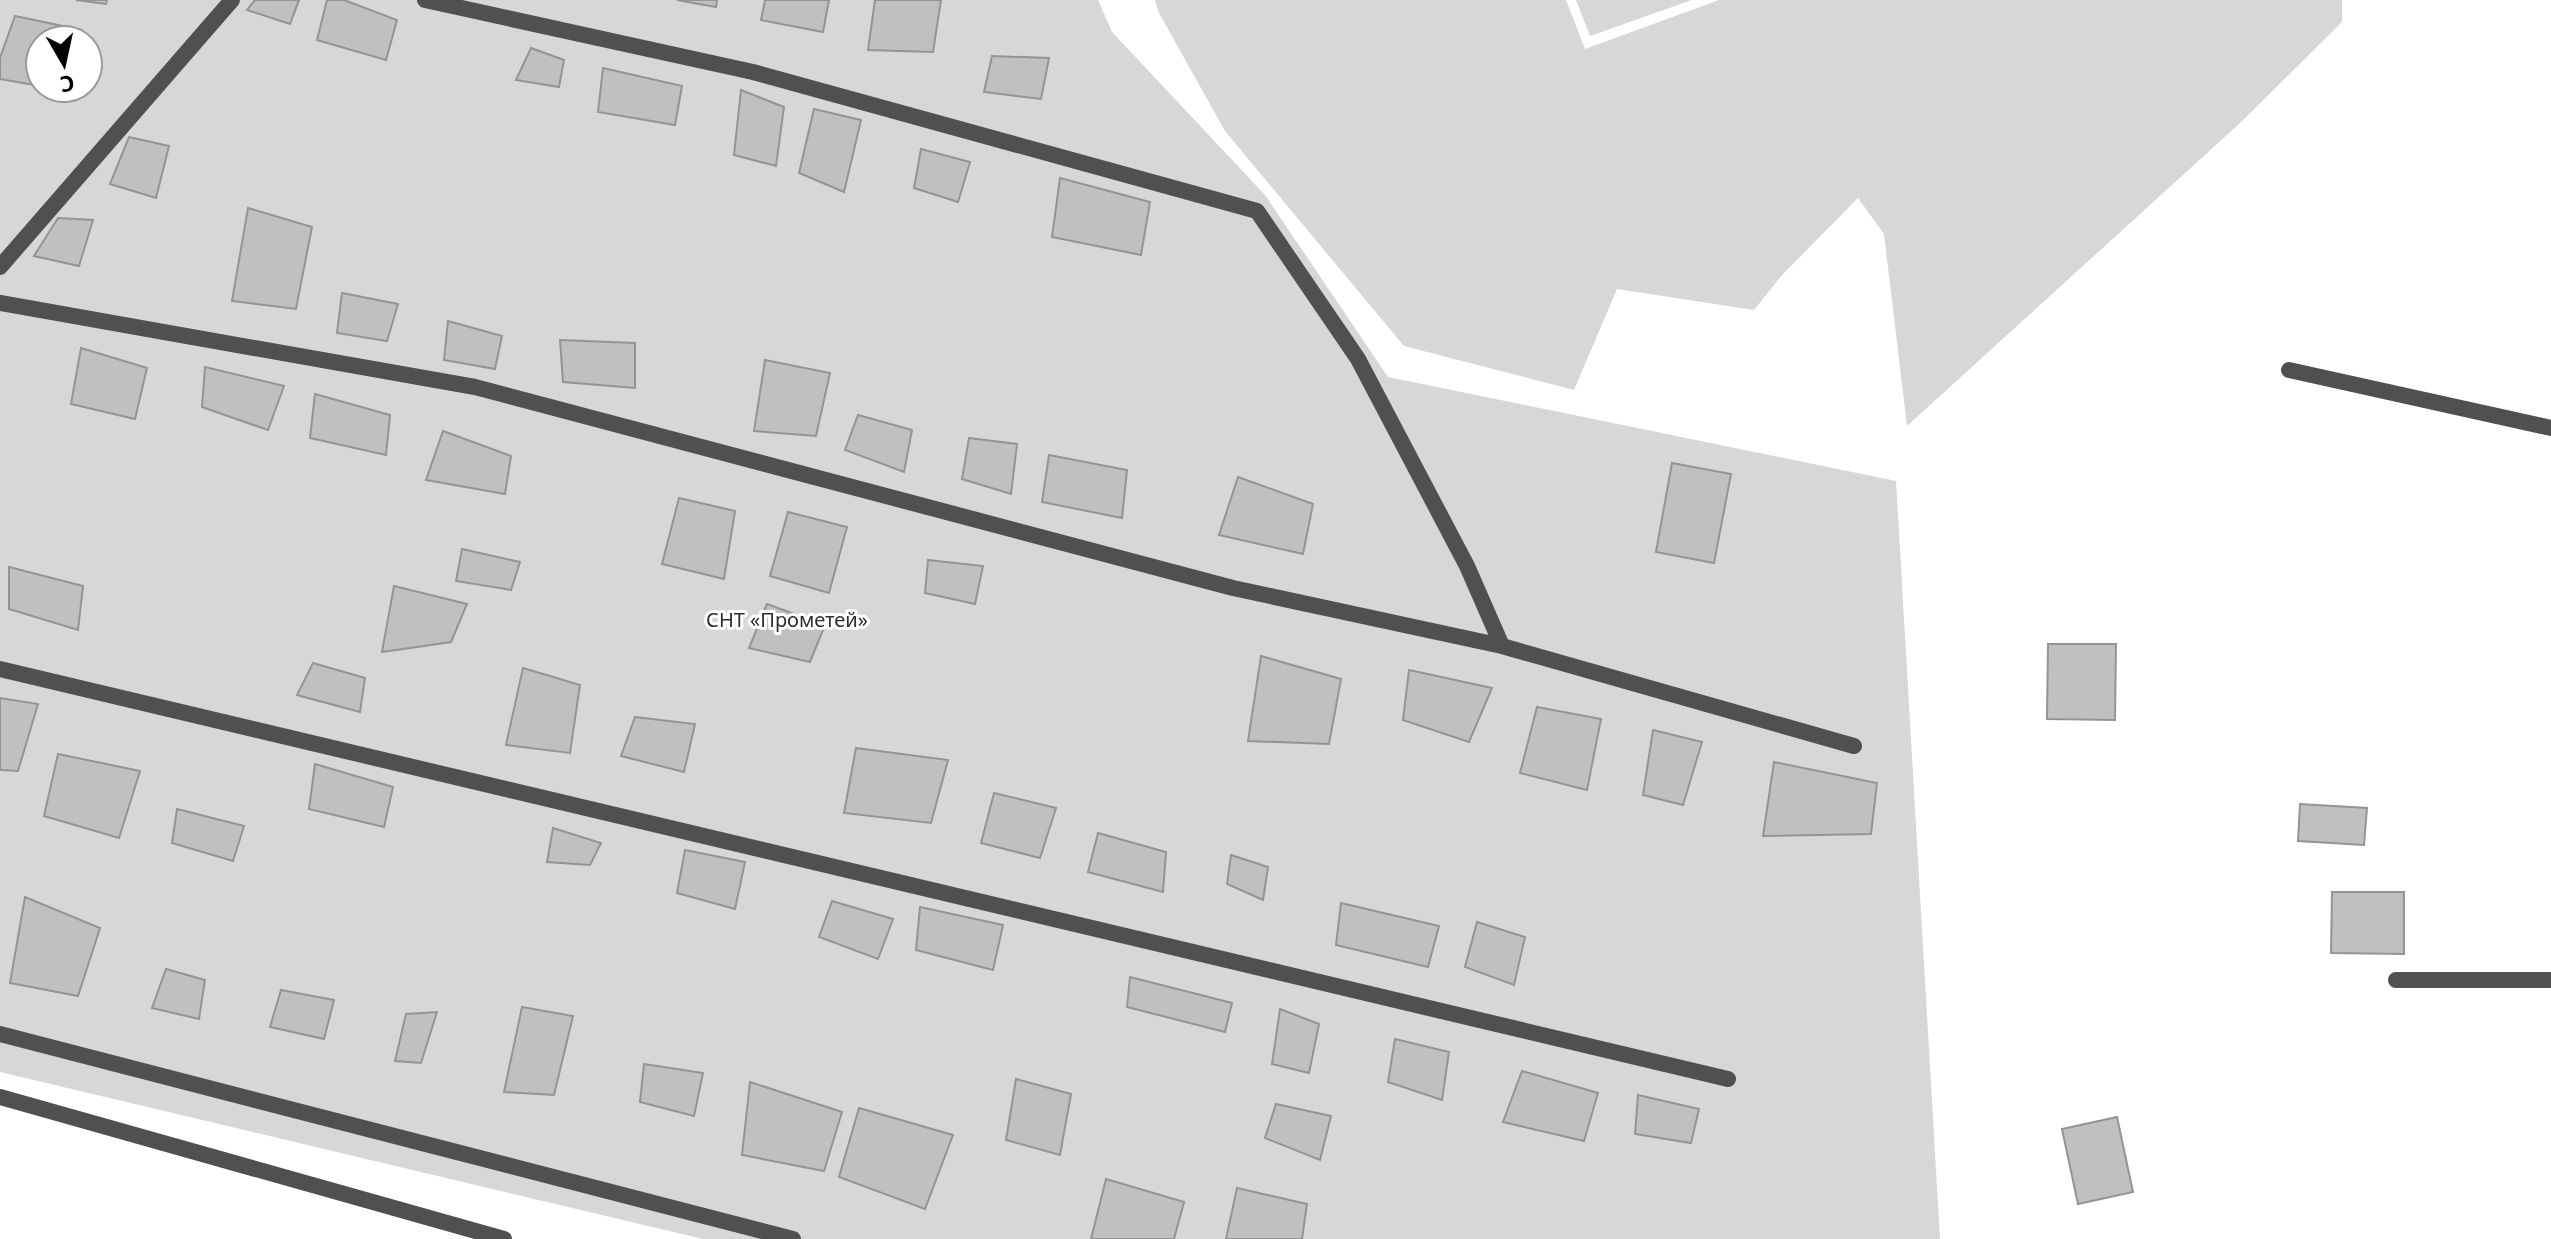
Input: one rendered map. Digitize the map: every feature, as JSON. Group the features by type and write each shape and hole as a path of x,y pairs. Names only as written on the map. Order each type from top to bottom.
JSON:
{"street":[{"path":"0,267 232,0"},
{"path":"425,0 753,72 1257,211 1358,359 1467,566 1502,646"},
{"path":"0,303 475,387 1233,588 1502,646 1854,746"},
{"path":"2289,370 2551,428"},
{"path":"0,669 1728,1079"},
{"path":"2396,980 2551,980"},
{"path":"0,1034 793,1239"},
{"path":"0,1097 504,1239"}],"green space":[{"name":"СНТ «Прометей»","path":"0,0 1098,0 1112,32 1265,195 1388,377 1896,481 1940,1239 703,1239 0,1072"},
{"path":"1155,0 1566,0 1585,49 1719,0 2342,0 2342,22 2239,124 1907,426 1884,234 1858,198 1782,275 1754,310 1617,289 1574,390 1404,346 1225,131 1159,13"},
{"path":"1576,0 1692,0 1590,36"}],"building":[{"path":"76,0 107,0 106,4"},
{"path":"255,0 299,0 290,24 247,10"},
{"path":"327,0 344,0 397,20 386,60 317,40"},
{"path":"677,0 717,0 716,7"},
{"path":"765,0 829,0 823,32 761,20"},
{"path":"875,0 941,0 933,52 868,50"},
{"path":"15,16 53,24 24,24 24,83 0,79 0,58"},
{"path":"531,48 564,60 559,87 516,80"},
{"path":"992,56 1049,58 1041,99 984,92"},
{"path":"603,68 682,86 675,125 598,112"},
{"path":"741,90 784,107 776,166 734,155"},
{"path":"814,109 861,120 844,192 799,173"},
{"path":"129,137 169,146 156,198 110,184"},
{"path":"921,149 970,162 958,202 914,188"},
{"path":"1060,178 1150,202 1141,255 1052,237"},
{"path":"248,208 312,227 296,309 232,301"},
{"path":"58,218 93,220 79,266 34,256"},
{"path":"342,293 398,304 387,341 337,333"},
{"path":"448,321 502,336 495,369 444,360"},
{"path":"560,340 635,343 635,388 563,382"},
{"path":"81,348 147,368 135,419 71,404"},
{"path":"765,360 830,373 816,436 754,431"},
{"path":"205,367 284,386 268,430 202,407"},
{"path":"315,394 390,415 386,455 310,438"},
{"path":"858,415 912,430 904,472 845,450"},
{"path":"443,431 511,456 505,494 426,480"},
{"path":"969,438 1017,444 1011,494 962,479"},
{"path":"1049,455 1127,470 1122,518 1042,502"},
{"path":"1672,463 1731,474 1714,563 1656,552"},
{"path":"1238,477 1313,504 1303,554 1219,535"},
{"path":"679,498 735,511 724,579 662,564"},
{"path":"788,512 847,527 829,593 770,576"},
{"path":"462,549 520,562 511,590 456,581"},
{"path":"928,560 983,566 975,604 925,593"},
{"path":"9,567 83,586 78,630 9,609"},
{"path":"394,586 467,604 451,642 382,652"},
{"path":"767,604 825,625 810,662 749,648"},
{"path":"2048,644 2116,644 2115,720 2047,719"},
{"path":"1261,656 1341,679 1329,744 1248,741"},
{"path":"313,663 365,678 360,712 297,695"},
{"path":"523,668 580,685 570,753 506,745"},
{"path":"1409,670 1492,688 1469,742 1403,720"},
{"path":"0,698 38,704 18,771 0,770"},
{"path":"1537,707 1601,719 1587,790 1520,773"},
{"path":"635,717 695,724 684,772 621,756"},
{"path":"1653,730 1702,742 1683,805 1643,795"},
{"path":"856,748 948,760 931,823 844,813"},
{"path":"58,754 140,771 119,838 44,816"},
{"path":"1774,762 1877,783 1871,834 1763,836"},
{"path":"315,764 393,787 384,827 309,809"},
{"path":"994,793 1056,808 1040,858 981,843"},
{"path":"2300,804 2367,808 2364,845 2298,841"},
{"path":"177,809 244,826 233,861 172,843"},
{"path":"553,828 601,843 590,865 547,862"},
{"path":"1098,833 1166,852 1163,892 1088,872"},
{"path":"685,850 745,862 735,909 677,893"},
{"path":"1231,855 1268,867 1263,900 1227,884"},
{"path":"2332,892 2404,892 2404,954 2331,953"},
{"path":"25,897 100,928 78,996 10,983"},
{"path":"832,901 893,919 878,959 819,937"},
{"path":"1341,903 1439,926 1428,967 1336,945"},
{"path":"920,907 1003,925 993,970 916,950"},
{"path":"1477,922 1525,937 1514,985 1465,967"},
{"path":"166,969 205,980 199,1019 152,1008"},
{"path":"1130,977 1232,1003 1225,1032 1127,1007"},
{"path":"281,990 334,1000 324,1039 270,1027"},
{"path":"522,1007 573,1016 554,1095 504,1092"},
{"path":"1280,1009 1319,1024 1309,1073 1272,1064"},
{"path":"437,1012 421,1063 395,1061 406,1014"},
{"path":"1395,1039 1449,1052 1442,1100 1388,1082"},
{"path":"644,1064 703,1073 694,1116 640,1102"},
{"path":"1522,1071 1598,1093 1584,1141 1503,1122"},
{"path":"1016,1079 1071,1094 1060,1155 1006,1140"},
{"path":"750,1082 842,1112 824,1171 742,1155"},
{"path":"1638,1095 1699,1109 1691,1143 1635,1134"},
{"path":"1276,1104 1331,1116 1320,1160 1265,1138"},
{"path":"859,1108 953,1135 925,1209 839,1177"},
{"path":"2117,1117 2133,1192 2078,1204 2062,1129"},
{"path":"1106,1179 1184,1202 1174,1239 1091,1239"},
{"path":"1237,1188 1307,1204 1302,1239 1226,1239"}]}
